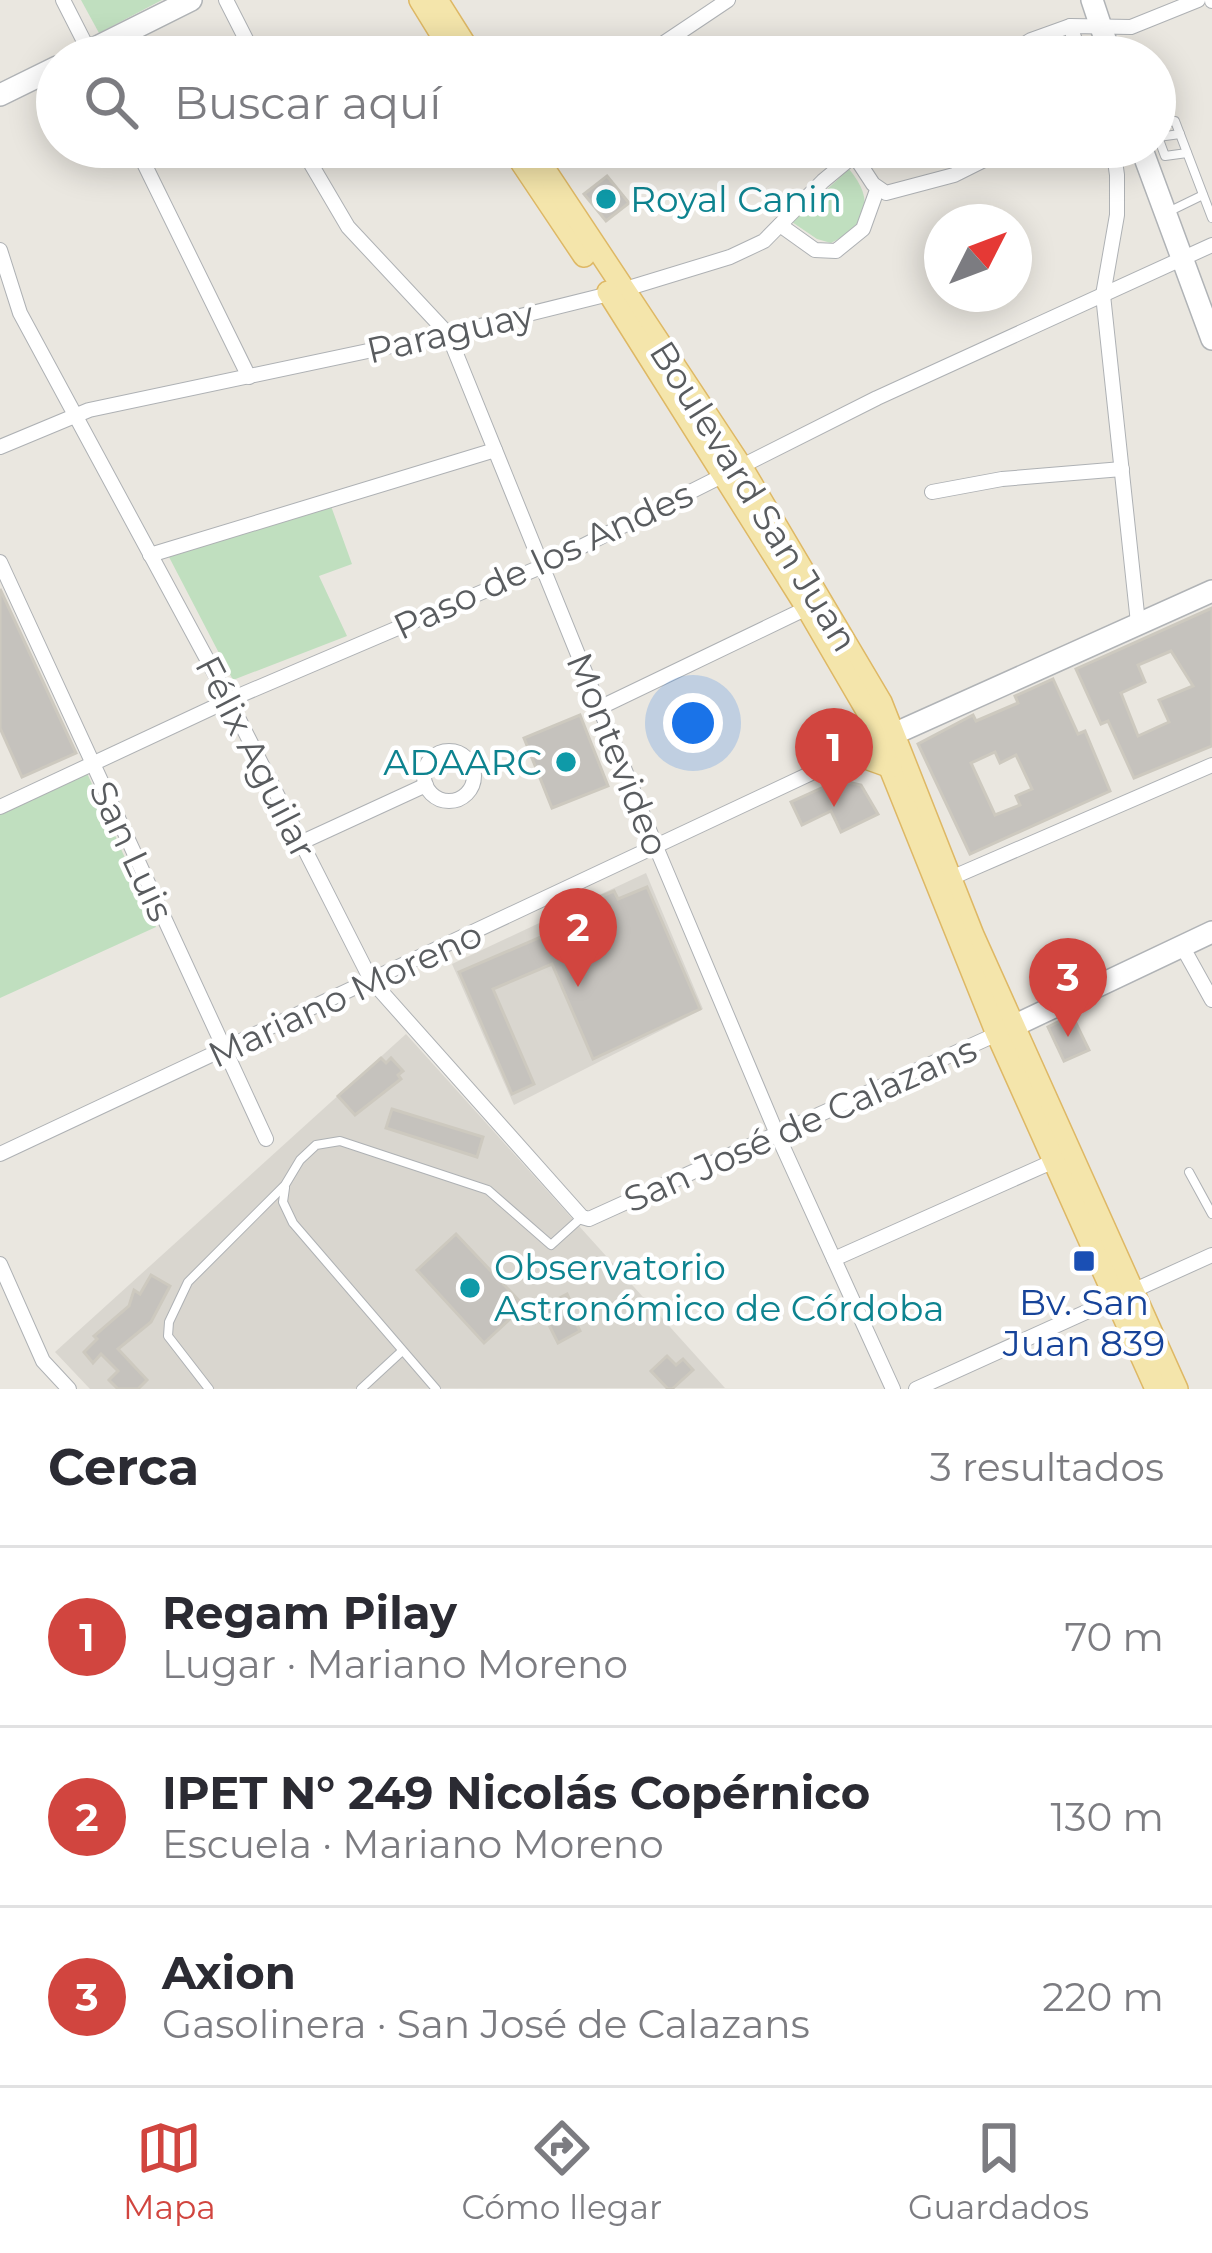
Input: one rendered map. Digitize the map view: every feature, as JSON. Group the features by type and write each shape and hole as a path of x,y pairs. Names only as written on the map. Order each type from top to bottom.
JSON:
{"main road":[{"path":"420,0 442,36"},
{"path":"437,0 459,36"},
{"name":"Boulevard San Juan","path":"527,168 616,292 733,471 888,736 951,878 1054,1161 1177,1389"},
{"name":"Boulevard San Juan","path":"542,168 616,292"},
{"name":"Boulevard San Juan","path":"733,471 807,608 888,736 891,766 1124,1294 1156,1389"},
{"path":"851,753 891,766"}],"street":[{"path":"63,0 78,36"},
{"path":"122,36 190,0"},
{"path":"226,0 244,36"},
{"path":"675,36 728,0"},
{"path":"1042,36 1099,10 1131,27 1198,0"},
{"path":"1070,26 1074,36"},
{"path":"0,95 36,77"},
{"path":"146,168 249,377"},
{"name":"Montevideo","path":"313,168 347,227 448,334 777,1134 893,1389"},
{"name":"Paraguay","path":"0,446 73,415 448,334 616,292 751,249 841,168"},
{"path":"867,168 877,190 886,194 965,168"},
{"path":"1117,168 1117,214 1103,295 1138,623"},
{"path":"1157,168 1164,213 1212,339"},
{"path":"780,225 815,250 836,250 863,230 877,190"},
{"name":"Paso de los Andes","path":"0,807 229,700 543,566 877,398 1212,245"},
{"name":"Félix Aguilar","path":"0,250 20,313 229,700 371,980 582,1217"},
{"path":"150,555 495,450"},
{"path":"932,493 1002,479 1122,470"},
{"name":"San Luis","path":"0,562 266,1139"},
{"name":"Mariano Moreno","path":"0,1154 851,753 1212,591"},
{"path":"598,708 807,608"},
{"path":"951,878 1212,765"},
{"path":"300,843 426,785"},
{"name":"San José de Calazans","path":"582,1217 589,1219 777,1134 1212,932"},
{"path":"1182,946 1212,1000"},
{"path":"834,1259 1054,1161"},
{"path":"916,1389 1212,1255"},
{"path":"0,1264 43,1360 69,1389"}],"lane":[{"path":"1176,134 1180,134 1212,218"},
{"path":"1176,155 1187,153"},
{"path":"1164,213 1203,195"},
{"path":"209,1389 168,1336 169,1322 188,1282 285,1185 316,1145 340,1141 488,1190 551,1245 582,1217"},
{"path":"1189,1172 1212,1214"},
{"path":"285,1185 283,1202 293,1223 436,1389"},
{"path":"361,1389 401,1352"}],"shaded area":[{"path":"646,873 703,1009 514,1105 452,964"},
{"path":"406,1034 725,1388 90,1389 55,1352"}],"green space":[{"path":"81,0 162,0 99,33"},
{"path":"849,169 865,202 853,228 831,243 792,222"},
{"path":"331,506 352,564 319,576 347,636 233,680 169,557"},
{"path":"87,773 156,927 0,998 0,813"}],"building":[{"name":"Royal Canin","path":"607,176 629,203 606,221 584,194"},
{"path":"0,589 76,753 22,777 0,728"},
{"path":"1212,608 1212,746 1134,778 1108,721 1101,724 1076,669","holes":["1171,651 1193,686 1159,700 1169,722 1138,736 1121,693 1145,682 1138,665"]},
{"path":"1053,679 1078,734 1085,731 1110,791 970,854 918,744 973,715 976,721 1018,703 1015,696","holes":["995,752 1000,763 1016,755 1032,789 1016,796 1020,805 995,815 971,763"]},
{"name":"ADAARC","path":"580,715 608,786 552,808 524,738"},
{"path":"839,780 861,785 878,814 841,832 831,811 802,825 791,802"},
{"path":"647,887 700,1009 593,1059 552,964 493,989 534,1084 512,1094 459,972 562,928 556,915 614,891 618,899"},
{"path":"1072,1015 1089,1050 1064,1061 1048,1027"},
{"path":"381,1058 386,1063 391,1058 403,1071 398,1075 401,1079 355,1115 338,1096"},
{"path":"392,1109 483,1137 477,1157 386,1128"},
{"name":"Observatorio Astronómico de Córdoba","path":"456,1234 524,1306 484,1343 417,1270"},
{"path":"151,1275 170,1286 151,1322 118,1349 147,1380 138,1389 118,1389 109,1380 118,1371 101,1354 93,1363 84,1352 97,1339 94,1336 129,1306 134,1290 140,1294"},
{"path":"567,1294 580,1331 558,1343 546,1319 540,1322 535,1311"},
{"path":"667,1356 676,1365 683,1359 693,1370 672,1389 651,1371"}],"place":[{"name":"Royal Canin","path":"606,199"},
{"name":"ADAARC","path":"566,762"},
{"name":"Regam Pilay","path":"834,807"},
{"name":"IPET N° 249 Nicolás Copérnico","path":"578,987"},
{"name":"Axion","path":"1068,1037"},
{"name":"Bv. San Juan 839","path":"1084,1261"},
{"name":"Observatorio Astronómico de Córdoba","path":"470,1288"}]}
